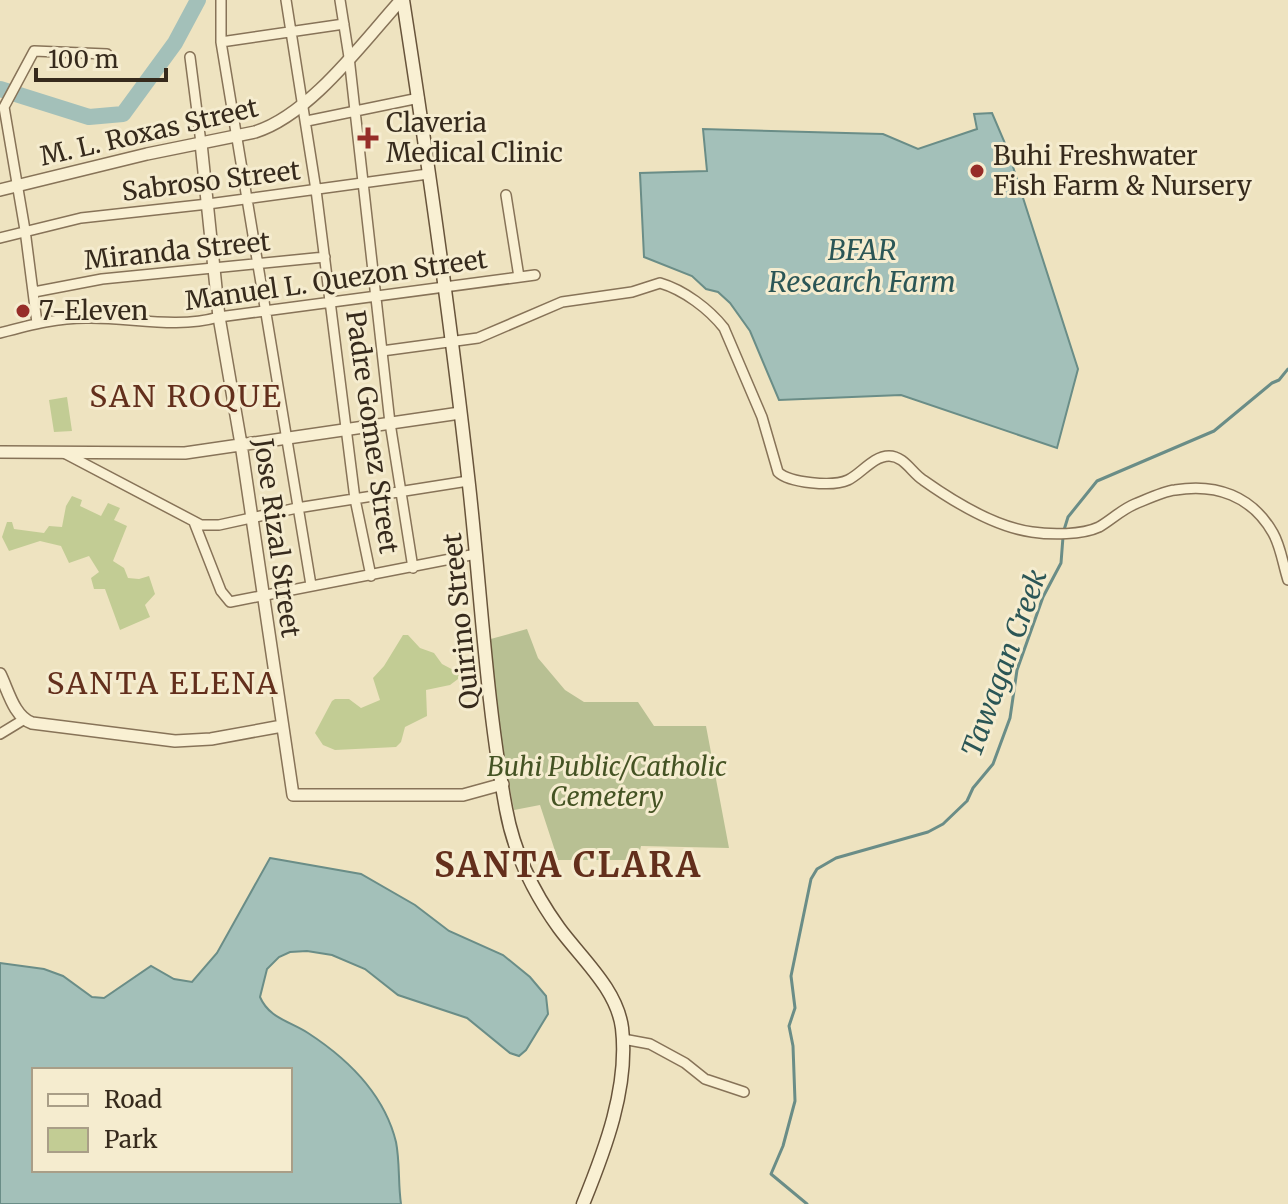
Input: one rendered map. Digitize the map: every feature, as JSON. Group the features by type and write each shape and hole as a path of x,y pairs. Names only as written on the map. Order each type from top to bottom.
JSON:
{"main road":[{"name":"Quirino Street","path":"402,0 419,98 444,286 489,684 513,837 529,881 620,1015 624,1060 617,1099 583,1204"}],"street":[{"path":"221,0 221,42 311,585"},
{"name":"Padre Gomez Street","path":"286,0 307,121 355,499 371,576"},
{"path":"340,0 390,423 413,568"},
{"name":"M. L. Roxas Street","path":"0,190 270,127 304,104 402,0"},
{"path":"221,42 344,24"},
{"path":"37,323 4,107 13,85 34,51 107,54"},
{"path":"190,57 201,143"},
{"path":"307,121 419,98"},
{"name":"Jose Rizal Street","path":"201,143 219,317 293,795 463,795 503,784"},
{"name":"Sabroso Street","path":"0,238 81,218 428,174"},
{"path":"506,195 519,277"},
{"name":"Miranda Street","path":"34,292 102,279 325,257"},
{"name":"Manuel L. Quezon Street","path":"0,333 37,323 93,318 199,323 219,317 535,275"},
{"path":"382,351 478,338 562,302 632,292 655,283 668,285 696,303 724,328 762,417 778,472 782,476 791,480 842,483 881,458 892,456 905,463 924,481 993,522 1033,532 1057,533 1097,528 1119,512 1175,490 1223,492 1239,496 1258,512 1274,534 1288,580"},
{"path":"0,452 185,453 460,413"},
{"path":"64,453 201,525 219,525 250,516 468,481"},
{"path":"194,522 224,597 234,602 476,554"},
{"path":"0,674 23,720"},
{"path":"0,734 23,720 175,741 211,739 282,726"},
{"path":"623,1039 650,1044 685,1063 705,1079 744,1092"}],"green space":[{"path":"67,397 72,431 54,432 49,400"},
{"path":"72,496 82,500 80,506 101,516 108,503 120,508 114,520 127,526 113,561 124,568 128,578 149,576 155,594 145,605 150,617 120,630 105,589 94,589 91,578 99,572 89,556 69,563 61,546 40,541 9,551 2,537 7,522 12,522 14,529 44,533 49,526 62,527 66,506"},
{"name":"Buhi Public/Catholic Cemetery","path":"527,629 538,658 565,690 584,702 638,702 654,726 706,726 729,848 641,846 638,860 558,860 540,805 514,810 497,719 487,640"},
{"path":"403,635 408,635 420,648 434,653 442,664 459,673 458,679 450,685 426,690 427,716 405,727 401,742 396,747 335,750 323,745 315,733 332,701 349,699 361,708 380,700 373,678"}],"water":[{"name":"BFAR Research Farm","path":"992,113 1007,148 1078,369 1057,448 901,395 779,400 750,331 730,303 718,292 706,289 692,276 644,257 640,173 707,171 703,129 883,134 918,149 977,129 974,114"},
{"path":"270,858 361,874 415,905 449,931 503,955 530,977 546,996 548,1014 519,1056 510,1053 467,1018 398,995 365,969 332,955 290,952 279,957 267,969 260,997 274,1014 337,1054 373,1093 383,1108 396,1142 401,1204 0,1204 0,963 44,969 63,976 92,997 104,998 151,966 174,979 192,982 217,953"}],"waterway":[{"path":"0,89 89,117 123,114 175,43 198,0"},
{"name":"Tawagan Creek","path":"1064,530 1068,517 1097,481 1214,431 1279,380 1288,369"},
{"name":"Tawagan Creek","path":"807,1204 771,1174 783,1146 795,1101 789,1026 795,1008 791,976 811,879 817,869 836,858 928,832 943,824 967,801 973,788 993,764 1010,718 1017,670 1043,597 1061,563 1063,537"}],"place":[{"name":"Claveria Medical Clinic","path":"368,138"},
{"name":"Buhi Freshwater Fish Farm & Nursery","path":"977,171"},
{"name":"7-Eleven","path":"23,311"}],"district":[{"name":"SAN ROQUE","path":"186,397"},
{"name":"SANTA ELENA","path":"163,684"},
{"name":"SANTA CLARA","path":"568,865"}]}
